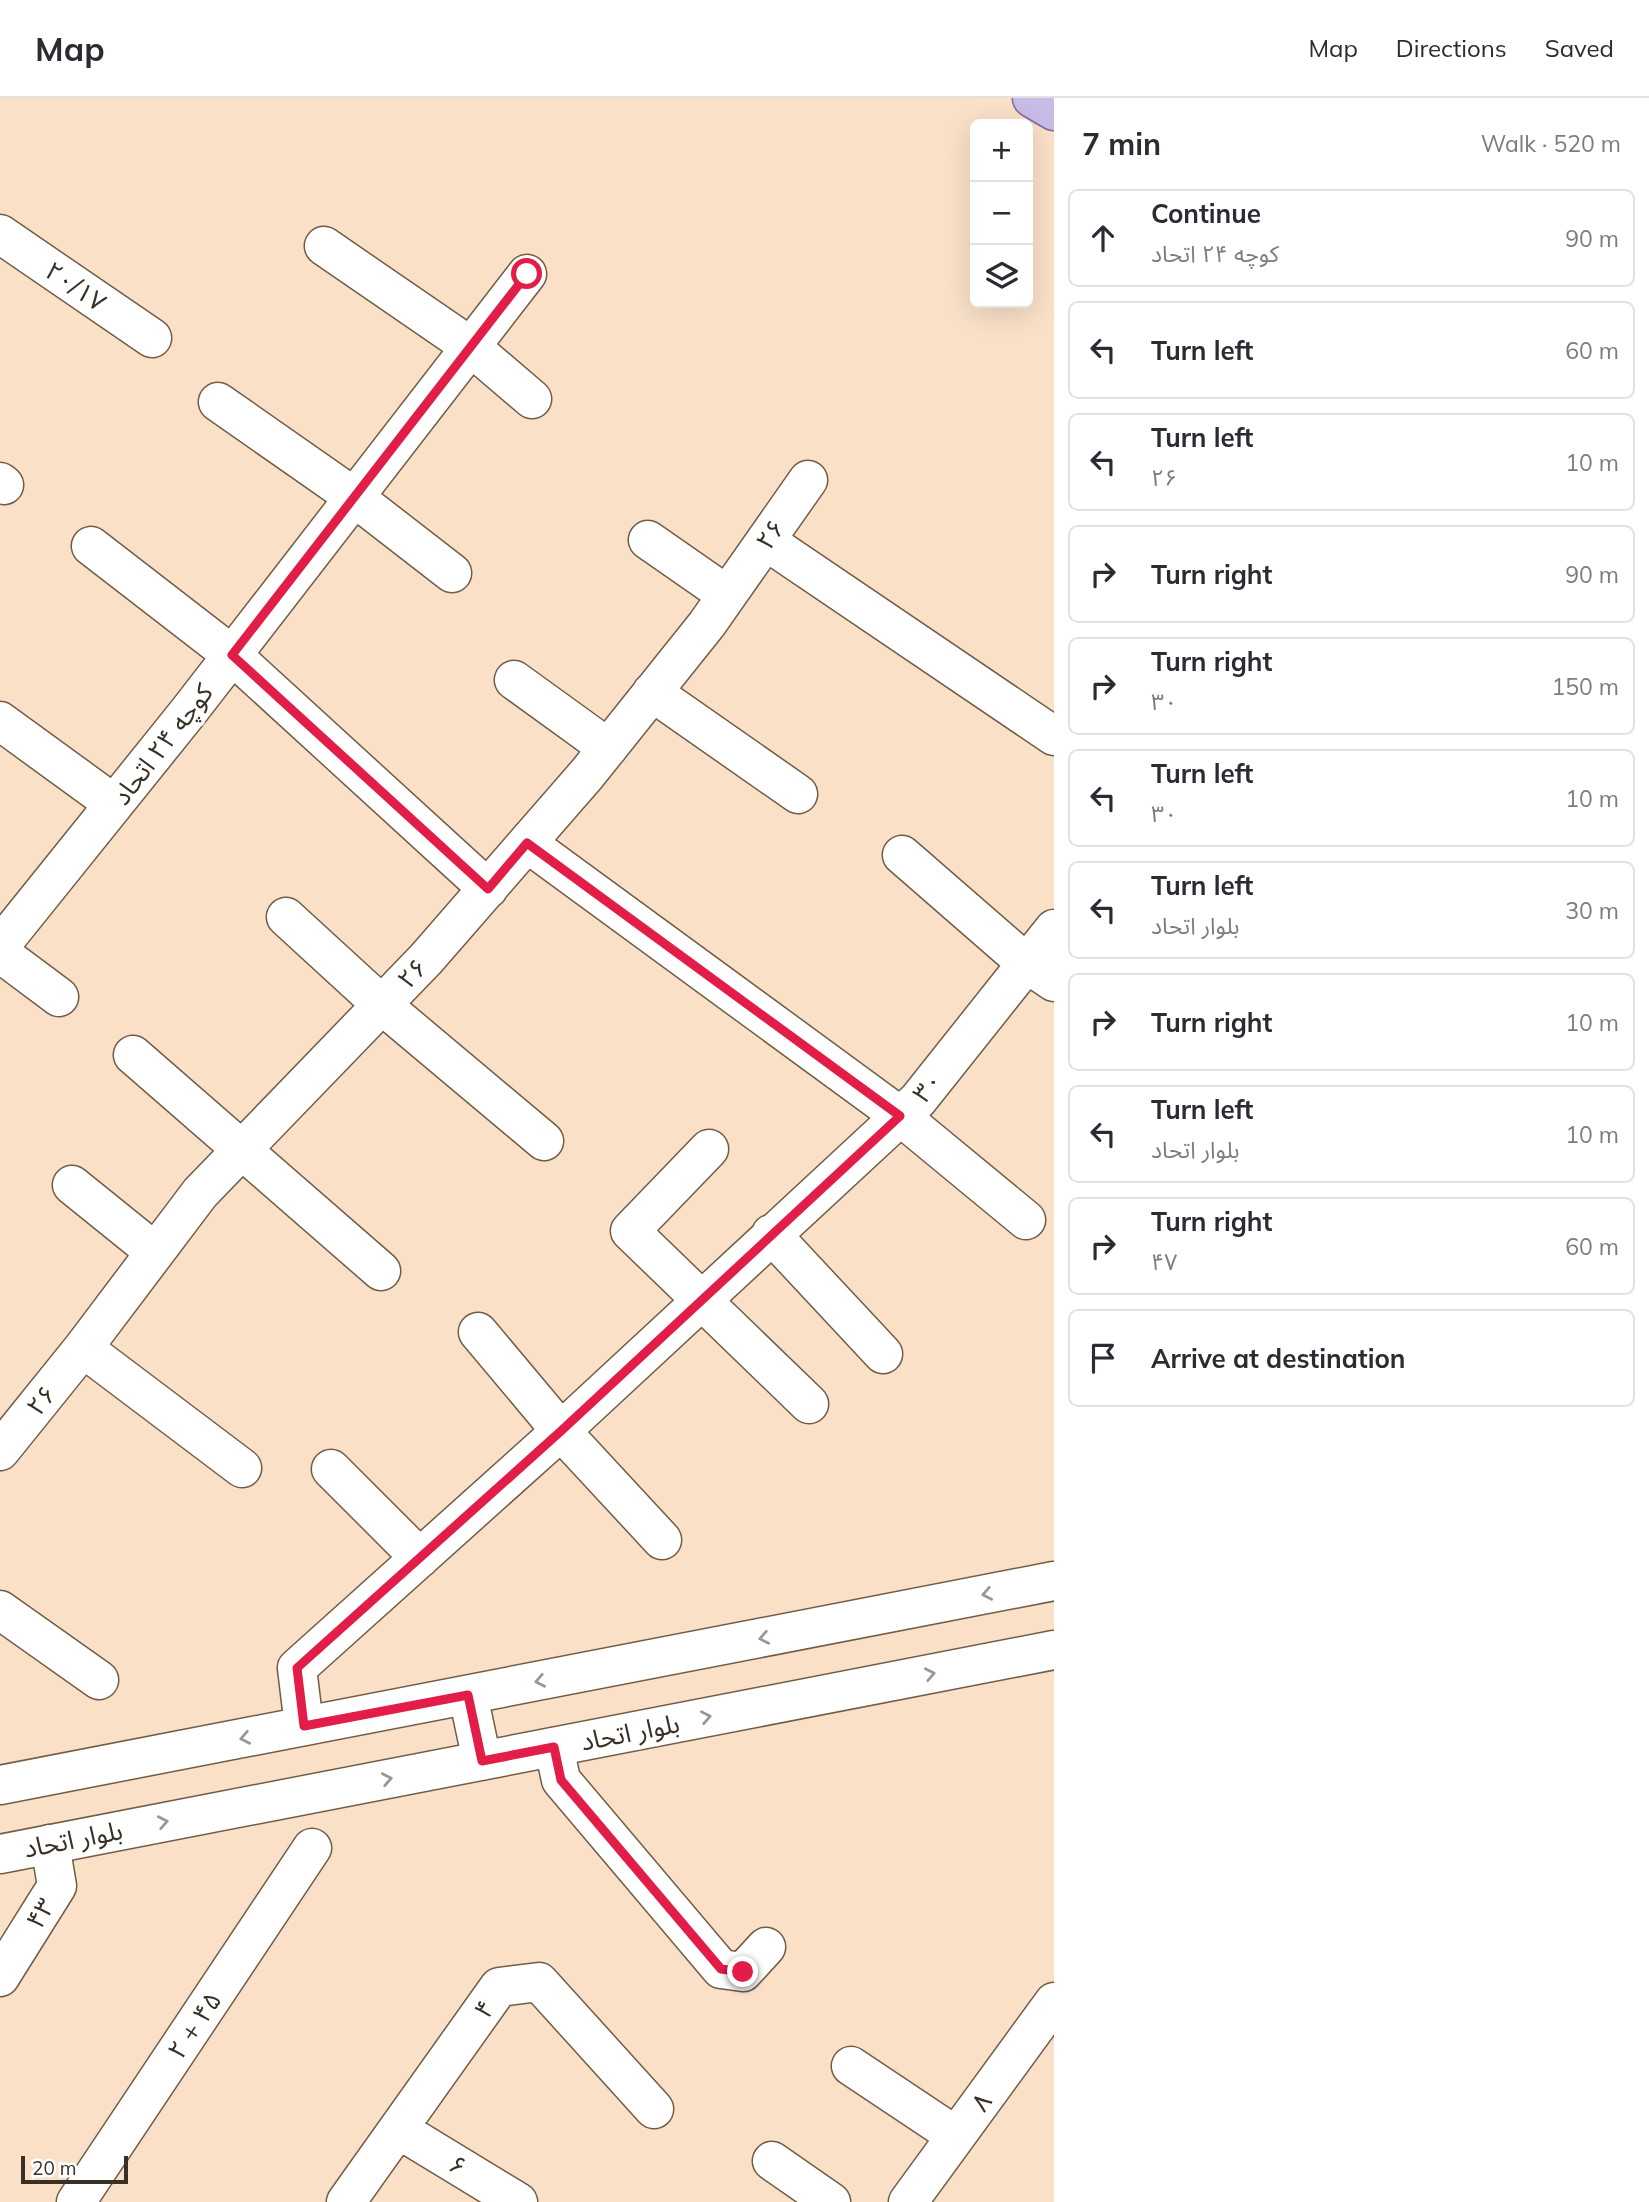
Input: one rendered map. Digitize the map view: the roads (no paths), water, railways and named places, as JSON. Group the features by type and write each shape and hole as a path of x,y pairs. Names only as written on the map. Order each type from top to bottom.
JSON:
{"main road":[{"path":"1032,98 1054,111"}],"street":[{"name":"۲۰/۱۷","path":"0,234 152,338"},
{"path":"324,246 471,346 532,399"},
{"name":"کوچه ۲۴ اتحاد","path":"0,946 232,655 527,274"},
{"path":"218,402 354,497 452,573"},
{"name":"۲۶","path":"6,1432 83,1348 200,1193 382,1005 488,889 608,748 727,595 808,480"},
{"path":"648,540 727,595"},
{"path":"766,541 1054,736"},
{"path":"91,546 232,655 488,889"},
{"path":"514,680 608,748"},
{"path":"652,692 798,794"},
{"path":"0,721 114,804"},
{"path":"527,843 900,1116 1026,1220"},
{"path":"902,855 1040,973"},
{"path":"285,917 382,1005 544,1141"},
{"name":"۳۰","path":"304,1726 297,1668 561,1431 918,1100 1040,973 1054,929"},
{"path":"0,953 59,997"},
{"path":"133,1055 243,1148 381,1271"},
{"path":"709,1149 630,1231 809,1404"},
{"path":"72,1185 155,1252"},
{"path":"771,1234 883,1354"},
{"path":"478,1332 561,1431 662,1540"},
{"path":"83,1348 242,1468"},
{"path":"331,1469 420,1558"},
{"path":"0,1785 1054,1581"},
{"path":"0,1610 99,1680"},
{"name":"بلوار اتحاد","path":"0,1854 1054,1650"},
{"path":"468,1695 482,1761"},
{"path":"554,1747 561,1780 721,1969 743,1972 766,1947"},
{"name":"۴۳","path":"0,1977 57,1886 50,1844"},
{"name":"۲ + ۴۵","path":"76,2202 312,1848"},
{"name":"۴","path":"346,2202 499,1987 539,1982 654,2109"},
{"name":"۸","path":"908,2202 1054,2002"},
{"path":"851,2066 956,2136"},
{"name":"۶","path":"398,2129 518,2202"},
{"path":"772,2161 831,2202"}]}
